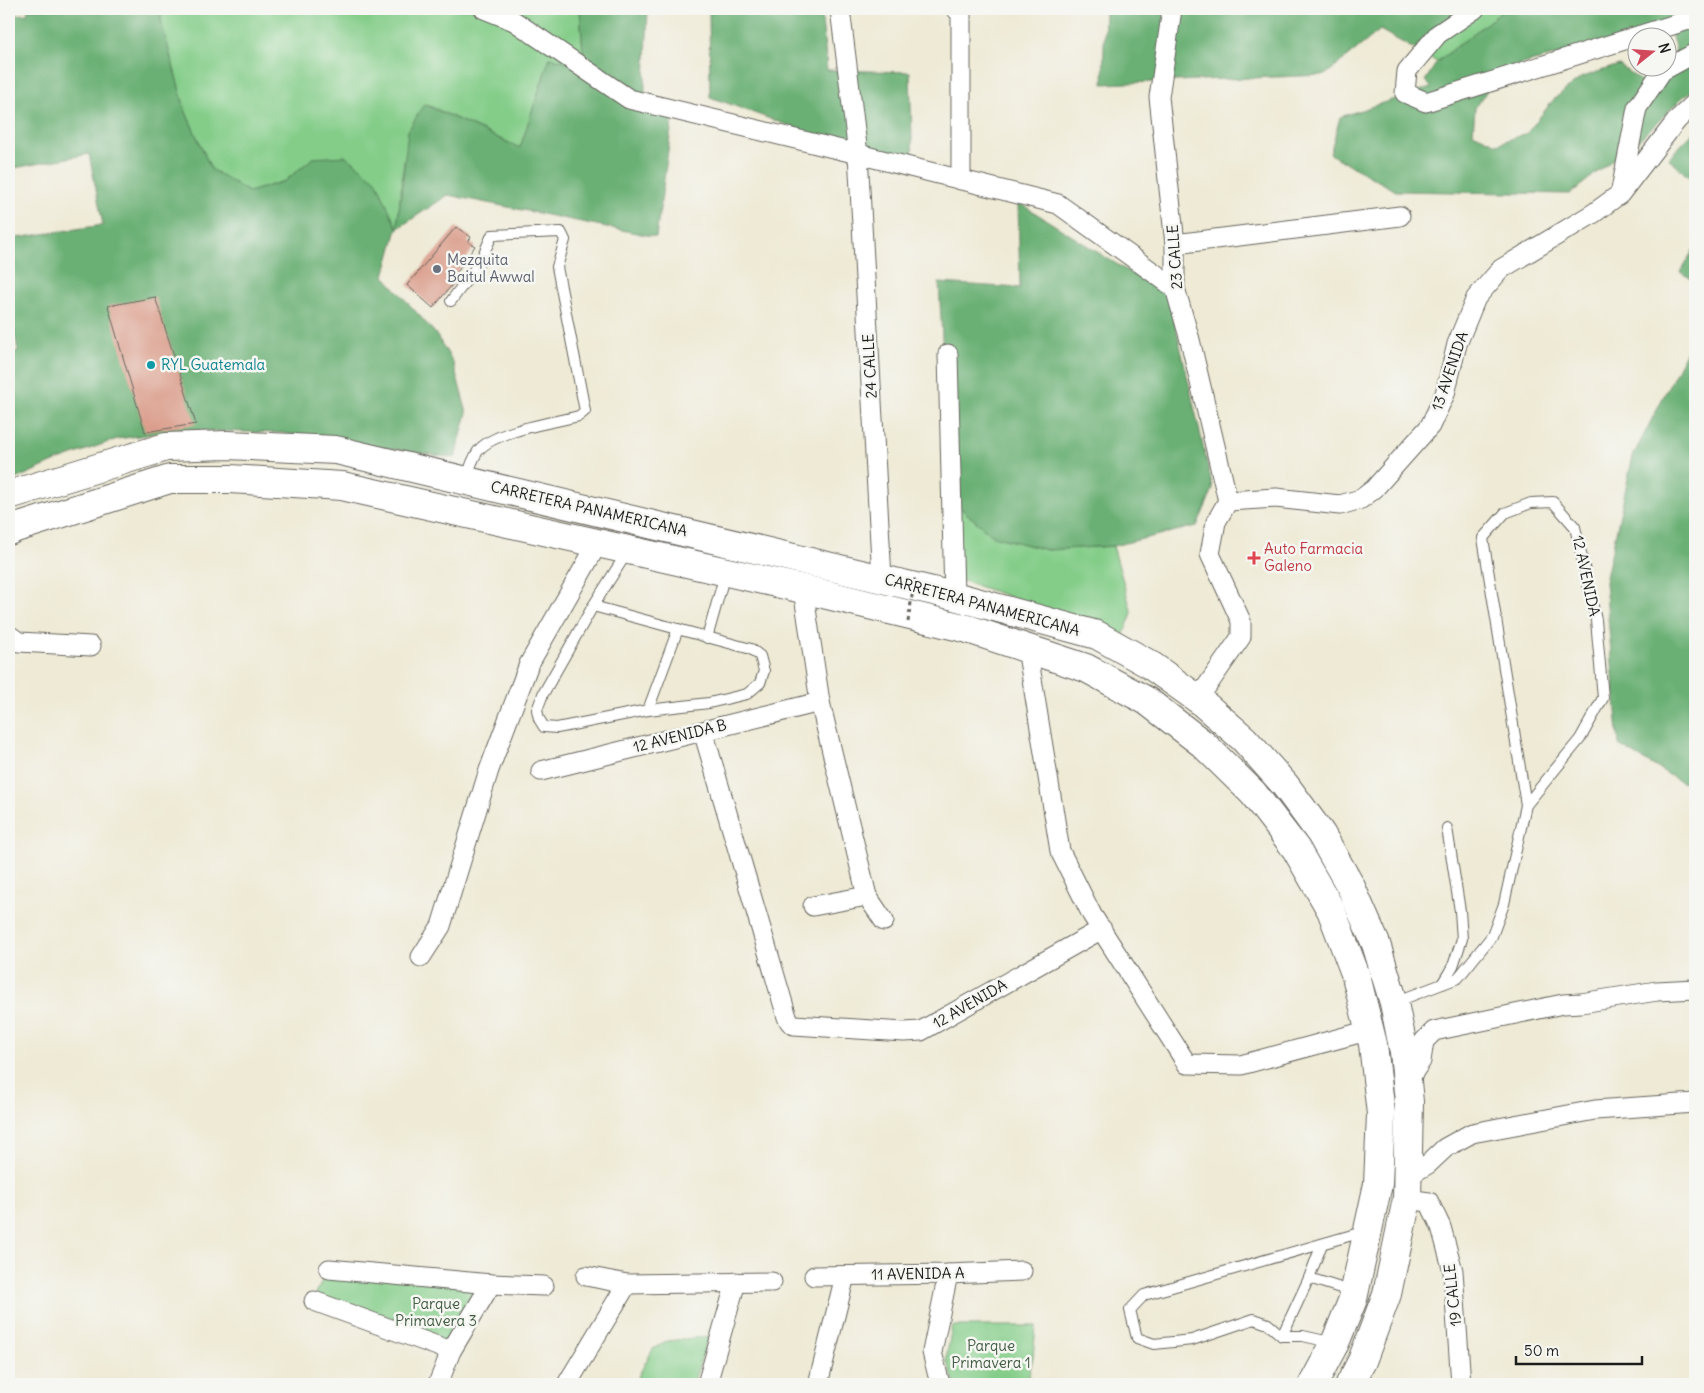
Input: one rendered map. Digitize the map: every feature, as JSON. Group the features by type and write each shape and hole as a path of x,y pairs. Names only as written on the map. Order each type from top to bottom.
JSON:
{"highway":[{"name":"CARRETERA PANAMERICANA","path":"9,495 166,447 227,444 336,450 954,596 1097,635 1149,664 1198,699 1244,739 1285,785 1321,834 1352,887 1376,944 1394,1002 1404,1052 1409,1102 1407,1187 1387,1294 1362,1361 1350,1384"},
{"name":"CARRETERA PANAMERICANA","path":"9,531 170,480 230,479 342,486 803,589 968,629 1086,668 1147,702 1203,744 1253,793 1296,849 1331,910 1356,976 1370,1030 1380,1114 1378,1184 1354,1293 1335,1343 1313,1384"}],"street":[{"path":"484,9 514,21 629,99 1058,204 1175,288"},
{"name":"24 CALLE","path":"840,9 858,154 882,578"},
{"path":"956,9 961,13 961,180"},
{"name":"23 CALLE","path":"1172,9 1159,97 1175,244 1175,288 1190,340 1228,501"},
{"path":"1475,9 1438,34 1407,71 1405,93 1426,102 1695,18"},
{"path":"1620,194 1638,108 1662,71 1695,53"},
{"name":"13 AVENIDA","path":"1228,501 1276,498 1340,505 1361,499 1374,489 1430,426 1444,394 1457,344 1476,298 1501,269 1594,213 1620,194 1677,120 1695,102"},
{"path":"1175,244 1400,216"},
{"path":"948,354 954,596"},
{"path":"1198,699 1241,638 1241,621 1210,554 1216,522 1228,501"},
{"path":"421,957 441,926 489,770 529,664 598,543"},
{"path":"803,589 820,702 867,896 884,920"},
{"path":"9,635 19,642 91,646"},
{"path":"1027,648 1060,850 1092,915 1187,1064 1241,1065 1370,1030"},
{"name":"12 AVENIDA B","path":"541,771 820,702"},
{"name":"12 AVENIDA","path":"703,731 787,1017 794,1025 904,1032 921,1031 1102,929"},
{"path":"813,906 867,896"},
{"path":"1407,1082 1421,1061 1424,1041 1434,1031 1563,1004 1657,991 1695,989"},
{"path":"1407,1187 1445,1148 1472,1133 1595,1110 1695,1103"},
{"name":"19 CALLE","path":"1407,1187 1429,1202 1441,1227 1452,1271 1461,1384"},
{"path":"329,1270 490,1284 544,1286"},
{"name":"11 AVENIDA A","path":"814,1276 1022,1271"},
{"path":"940,1384 932,1352 948,1274"},
{"path":"586,1276 627,1284 772,1282"},
{"path":"818,1384 846,1276"},
{"path":"707,1384 736,1282"},
{"path":"438,1384 451,1351 490,1284"},
{"path":"567,1384 627,1284"},
{"path":"314,1301 451,1351"}],"lane":[{"path":"451,301 480,262 492,235 560,232 565,240 557,267 585,411 579,416 498,437 485,444 478,452 466,480"},
{"name":"12 AVENIDA","path":"1394,1002 1458,978 1492,936 1504,904 1526,805 1483,538 1505,513 1531,504 1553,502 1575,528 1596,620 1603,698 1580,739 1526,805"},
{"path":"593,606 750,649 760,656 764,671 760,683 747,694 709,703 648,710 557,728 544,727 539,719 537,710 543,694 593,606 629,550"},
{"path":"707,638 726,572"},
{"path":"648,710 678,629"},
{"path":"1442,984 1453,966 1462,939 1460,911 1447,828"},
{"path":"1335,1343 1303,1336 1282,1336 1268,1324 1254,1319 1192,1340 1154,1344 1137,1338 1130,1310 1144,1294 1367,1231"},
{"path":"1282,1336 1309,1278 1322,1244"},
{"path":"1309,1278 1354,1293"}],"path":[{"path":"908,622 915,577"}],"green space":[{"path":"27,9 161,9 161,21 185,110 211,169 249,192 285,181 313,158 346,156 376,180 397,228 408,131 424,104 520,148 550,57 584,67 580,9 648,9 644,110 673,115 656,237 448,195 397,229 384,276 435,333 453,362 467,413 455,458 281,433 181,430 117,439 56,461 9,482 9,354 18,351 9,302 9,239 103,225 89,154 9,169 9,15 28,14"},
{"path":"161,9 580,9 584,68 550,57 520,148 425,104 404,162 397,229 376,180 313,158 285,181 249,192 211,169 185,110 161,21"},
{"path":"709,9 821,9 827,70 910,72 913,171 710,97"},
{"path":"1105,9 1459,9 1414,49 1380,30 1325,75 1103,84"},
{"path":"1459,9 1505,9 1437,62 1414,49"},
{"path":"1505,9 1695,9 1695,89 1683,97 1643,136 1570,194 1396,191 1330,154 1340,117 1431,87 1425,81 1437,62","holes":["1626,28 1676,28 1676,78 1664,78 1655,91 1637,78 1626,78 1626,70 1619,65 1582,77 1554,99 1527,133 1497,144 1473,133 1475,108 1502,69 1626,38"]},
{"path":"1695,131 1695,183 1668,158"},
{"path":"1018,202 1169,297 1213,489 1197,526 1113,546 1047,550 993,536 951,500 939,283 1020,288"},
{"path":"1695,247 1695,281 1680,272"},
{"path":"1695,335 1695,784 1681,782 1619,745 1605,582 1633,456"},
{"path":"951,500 993,536 1047,550 1113,546 1132,613 1123,636 955,578"},
{"name":"Parque Primavera 3","path":"326,1272 483,1288 448,1346 314,1298"},
{"name":"Parque Primavera 1","path":"952,1326 1036,1326 1033,1357 1027,1384 955,1384 946,1360"},
{"path":"709,1336 693,1384 634,1384 653,1349 668,1341"}],"building":[{"name":"Mezquita Baitul Awwal","path":"456,227 471,237 468,242 475,246 454,277 456,280 433,308 407,285"},
{"name":"RYL Guatemala","path":"155,297 196,424 145,432 108,306"}],"place":[{"name":"Mezquita Baitul Awwal","path":"437,269"},
{"name":"RYL Guatemala","path":"151,365"},
{"name":"Auto Farmacia Galeno","path":"1254,558"}]}
